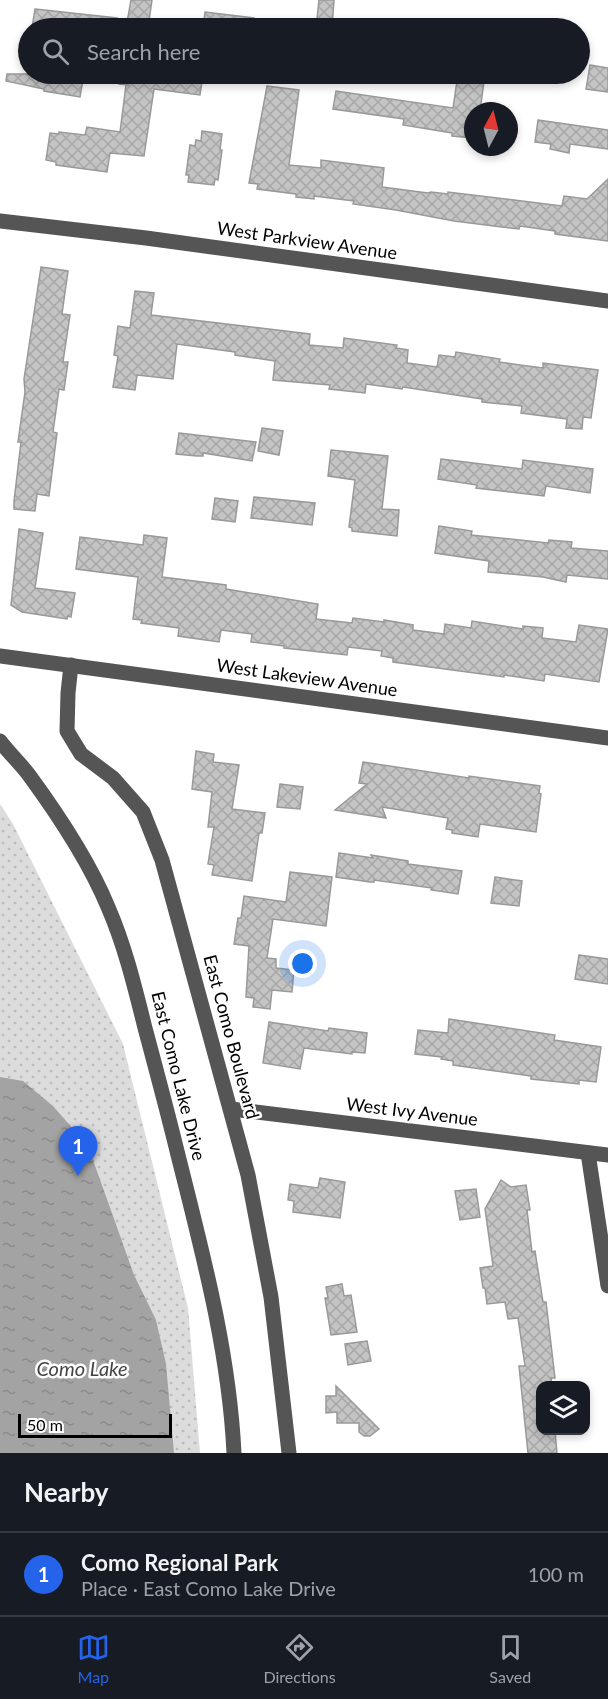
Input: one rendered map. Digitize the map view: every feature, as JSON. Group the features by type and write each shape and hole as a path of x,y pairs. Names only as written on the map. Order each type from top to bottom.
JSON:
{"street":[{"name":"West Parkview Avenue","path":"0,221 146,238 608,301"},
{"name":"West Lakeview Avenue","path":"0,656 608,738"},
{"name":"East Como Boulevard","path":"71,665 67,731 81,754 113,778 143,812 162,860 231,1109 248,1175 271,1296 289,1453"},
{"name":"East Como Lake Drive","path":"0,741 28,774 87,864 108,907 138,994 213,1298 232,1409 234,1453"},
{"name":"West Ivy Avenue","path":"231,1109 608,1155"},
{"path":"588,1153 608,1286"}],"shaded area":[{"path":"0,804 13,824 123,1044 188,1308 200,1453 0,1453"}],"water":[{"name":"Como Lake","path":"0,1077 23,1081 53,1106 88,1146 134,1275 156,1320 166,1364 174,1453 0,1453"}],"building":[{"path":"131,0 152,0 149,18 128,18"},
{"path":"319,0 334,0 333,18 317,18"},
{"path":"35,9 117,18 34,18"},
{"path":"205,12 254,18 204,18"},
{"path":"590,65 608,68 608,92 586,89 587,84 590,84"},
{"path":"7,74 18,74 18,84 6,81"},
{"path":"20,84 82,84 80,97 44,91 44,89"},
{"path":"119,84 202,84 200,95 154,89 144,156 110,153 107,172 56,165 56,162 46,160 50,133 85,135 87,127 120,132 126,85 129,85"},
{"path":"457,84 484,84 481,102 464,102 464,137 403,125 404,119 333,109 336,91 453,108"},
{"path":"267,86 299,90 289,165 321,168 321,160 384,168 382,187 428,193 448,194 448,192 562,206 564,196 587,199 608,179 608,241 555,234 555,231 520,226 519,229 454,221 353,204 354,201 314,196 314,199 296,197 296,194 257,189 258,184 249,183"},
{"path":"538,120 608,130 608,149 570,144 569,153 550,149 551,144 535,142"},
{"path":"202,131 222,134 218,180 215,179 214,185 188,182 189,175 186,175 190,145 195,146 196,140 201,141"},
{"path":"41,267 68,271 62,314 70,315 63,362 68,362 64,390 59,389 53,432 57,433 49,496 37,494 35,511 14,509 14,501 21,442 18,442 25,392 24,379"},
{"path":"135,291 154,293 151,315 310,334 309,345 343,348 344,338 397,345 396,348 408,350 407,363 437,367 439,355 455,357 456,352 500,359 499,362 543,368 543,363 598,370 591,418 583,417 582,429 566,428 567,419 521,413 522,406 482,402 482,399 403,387 402,389 366,384 365,393 329,389 330,385 273,380 275,361 235,355 235,352 177,344 173,379 137,375 135,390 113,387 118,356 114,355 118,326 130,328"},
{"path":"262,428 283,431 279,455 258,451"},
{"path":"179,433 256,442 252,461 203,453 203,456 176,454"},
{"path":"331,450 388,456 382,509 399,510 397,536 352,531 349,527 355,480 328,476"},
{"path":"441,459 522,469 523,460 593,469 590,493 546,486 544,496 476,488 477,485 438,479"},
{"path":"254,497 315,503 312,525 251,518"},
{"path":"215,498 238,501 235,522 212,519"},
{"path":"439,526 472,531 471,535 548,543 549,540 572,542 571,548 608,551 608,579 567,575 566,582 543,577 488,572 489,561 435,553"},
{"path":"19,529 43,533 35,588 75,593 71,617 68,616 67,619 22,612 11,605"},
{"path":"144,535 167,538 162,577 226,585 226,589 318,604 316,619 352,623 353,618 384,622 384,620 413,625 413,630 444,634 445,624 471,628 472,621 523,629 523,626 543,628 542,638 576,642 579,625 608,629 599,682 545,674 544,681 393,662 393,658 381,656 382,651 348,647 347,655 284,648 284,646 251,642 252,634 221,630 219,642 178,636 179,628 141,623 142,620 133,619 138,577 76,569 80,537 143,545"},
{"path":"196,751 214,754 213,762 239,765 232,809 265,813 262,833 259,833 252,881 212,875 214,865 208,864 214,827 208,827 212,792 192,789"},
{"path":"363,762 540,786 536,832 480,824 478,837 452,833 452,830 446,829 448,818 382,807 386,818 335,810 367,784 359,783"},
{"path":"280,784 303,787 300,809 277,807"},
{"path":"339,853 373,858 371,855 408,861 408,864 462,871 458,894 431,890 432,888 336,877"},
{"path":"290,872 332,877 326,926 273,919 267,958 276,959 276,968 294,970 292,992 272,990 270,1009 253,1007 254,998 246,997 249,946 234,944 244,896 286,902"},
{"path":"495,877 522,881 519,906 491,903"},
{"path":"579,955 608,959 608,984 575,979"},
{"path":"449,1019 555,1035 554,1040 601,1047 596,1082 579,1080 579,1084 531,1079 531,1076 453,1065 453,1061 441,1059 442,1057 415,1054 418,1030 448,1033"},
{"path":"269,1022 328,1031 329,1028 367,1033 365,1053 352,1052 352,1054 304,1048 300,1069 263,1063"},
{"path":"320,1178 345,1182 340,1218 293,1212 294,1201 288,1200 290,1184 318,1188"},
{"path":"501,1180 511,1187 526,1185 532,1252 535,1251 543,1302 546,1302 555,1378 551,1378 551,1381 536,1381 536,1435 555,1435 557,1453 528,1453 519,1366 525,1366 518,1318 508,1319 505,1302 487,1304 485,1288 483,1288 480,1268 493,1266 485,1209"},
{"path":"476,1189 480,1217 460,1220 455,1191"},
{"path":"342,1284 344,1296 351,1295 357,1332 331,1335 325,1298 328,1298 326,1287"},
{"path":"367,1341 371,1361 348,1365 345,1344"},
{"path":"336,1386 379,1429 370,1436 364,1436 359,1432 359,1423 337,1423 337,1412 326,1413 326,1396 336,1396"}],"place":[{"name":"Como Regional Park","path":"78,1176"}]}
